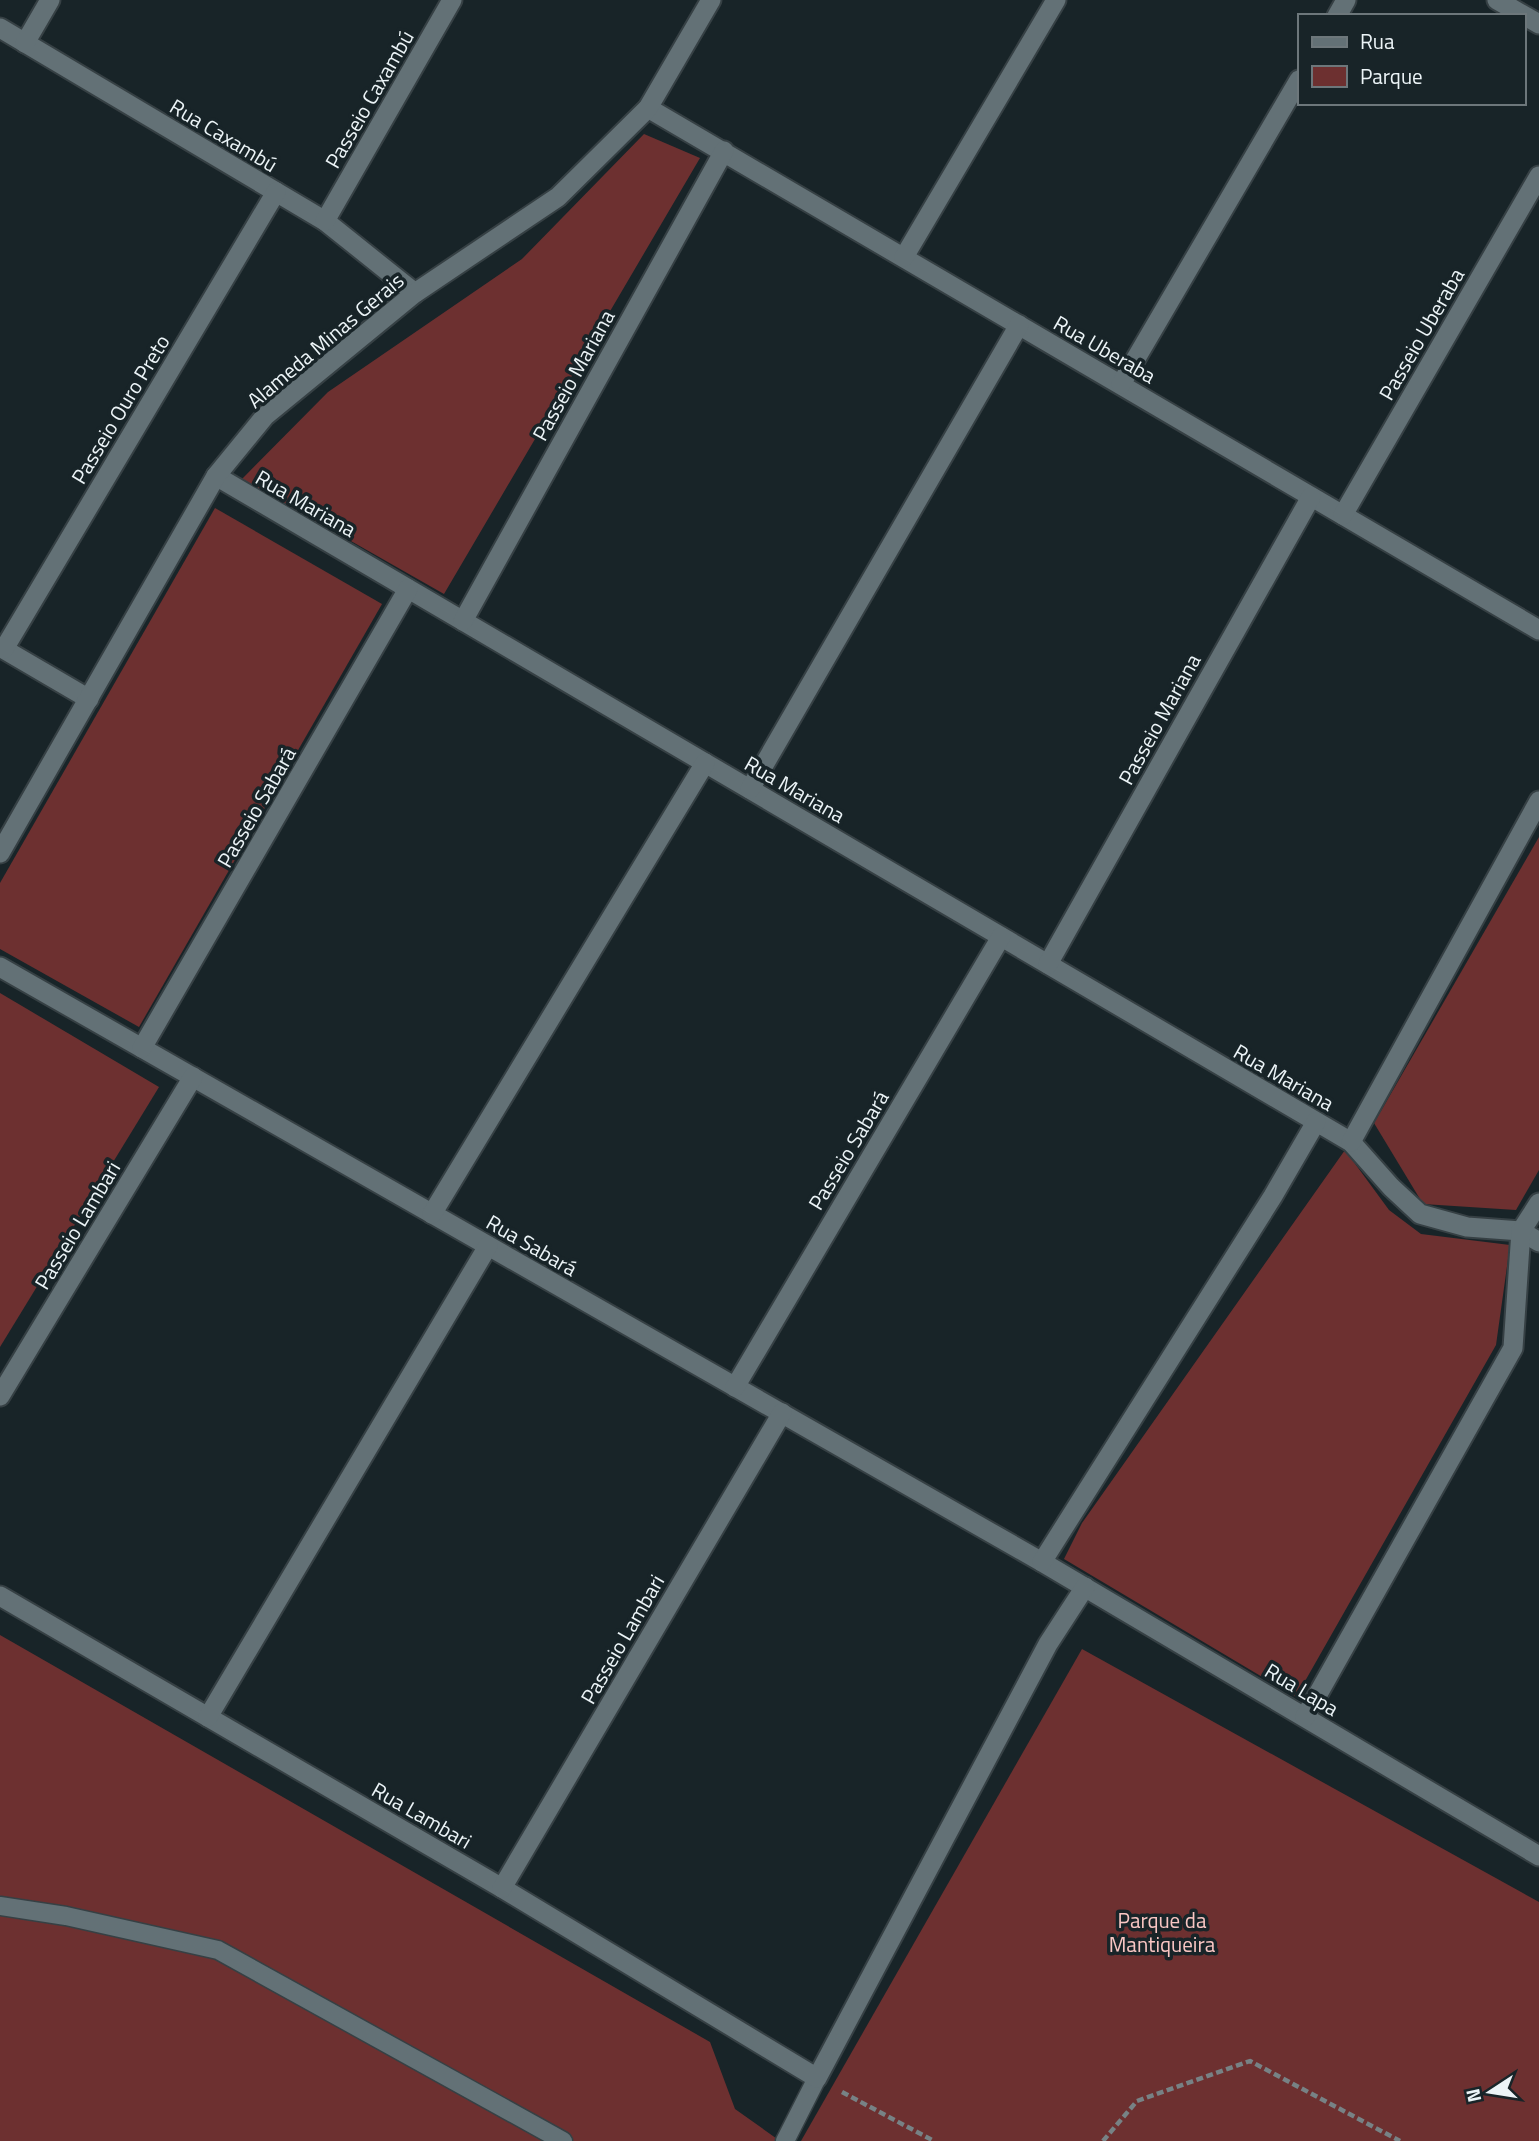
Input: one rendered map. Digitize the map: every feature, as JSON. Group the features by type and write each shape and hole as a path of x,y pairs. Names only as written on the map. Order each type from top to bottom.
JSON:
{"street":[{"path":"25,43 50,0"},
{"name":"Passeio Caxambú","path":"325,221 452,0"},
{"name":"Alameda Minas Gerais","path":"0,853 216,476 265,416 415,293 558,197 649,108 711,0"},
{"path":"904,257 1056,0"},
{"path":"1497,0 1522,14"},
{"name":"Rua Caxambú","path":"0,28 325,221 415,293"},
{"path":"1121,384 1298,82"},
{"name":"Rua Uberaba","path":"649,108 1539,630"},
{"name":"Passeio Mariana","path":"463,621 724,151"},
{"name":"Passeio Uberaba","path":"1343,515 1539,176"},
{"name":"Passeio Ouro Preto","path":"2,648 276,192"},
{"path":"750,789 1019,325"},
{"name":"Rua Mariana","path":"216,476 1351,1142 1391,1187 1420,1214 1467,1227 1521,1231"},
{"name":"Passeio Mariana","path":"1048,964 1311,497"},
{"name":"Passeio Sabará","path":"142,1048 408,589"},
{"path":"2,648 89,699"},
{"path":"432,1214 705,763"},
{"path":"1351,1142 1539,801"},
{"name":"Passeio Sabará","path":"735,1387 1001,937"},
{"name":"Rua Sabará","path":"0,967 1042,1562"},
{"name":"Passeio Lambari","path":"0,1396 193,1077"},
{"path":"1042,1562 1265,1208 1316,1122"},
{"path":"1305,1717 1513,1348 1521,1231 1539,1203"},
{"path":"1521,1231 1539,1242"},
{"path":"208,1717 488,1245"},
{"name":"Passeio Lambari","path":"502,1888 782,1413"},
{"name":"Rua Lapa","path":"1042,1562 1539,1856"},
{"path":"817,2078 1048,1644 1085,1587"},
{"name":"Rua Lambari","path":"0,1596 502,1888 817,2078"}],"lane":[{"path":"0,1906 66,1916 218,1950 563,2141"},
{"path":"785,2141 817,2078"}],"path":[{"path":"1103,2141 1138,2101 1250,2061 1401,2141"},
{"path":"817,2078 934,2141"}],"green space":[{"path":"644,134 700,158 444,594 242,479 328,392 522,259"},
{"path":"215,508 382,604 139,1027 0,949 0,883"},
{"path":"1539,837 1539,1170 1516,1210 1423,1204 1374,1123"},
{"path":"0,993 159,1087 0,1347"},
{"path":"1345,1150 1389,1210 1421,1234 1510,1245 1496,1345 1296,1697 1064,1559 1082,1523"},
{"path":"0,1635 710,2042 735,2109 780,2141 0,2141"},
{"name":"Parque da Mantiqueira","path":"1082,1649 1539,1902 1539,2141 801,2141"}]}
